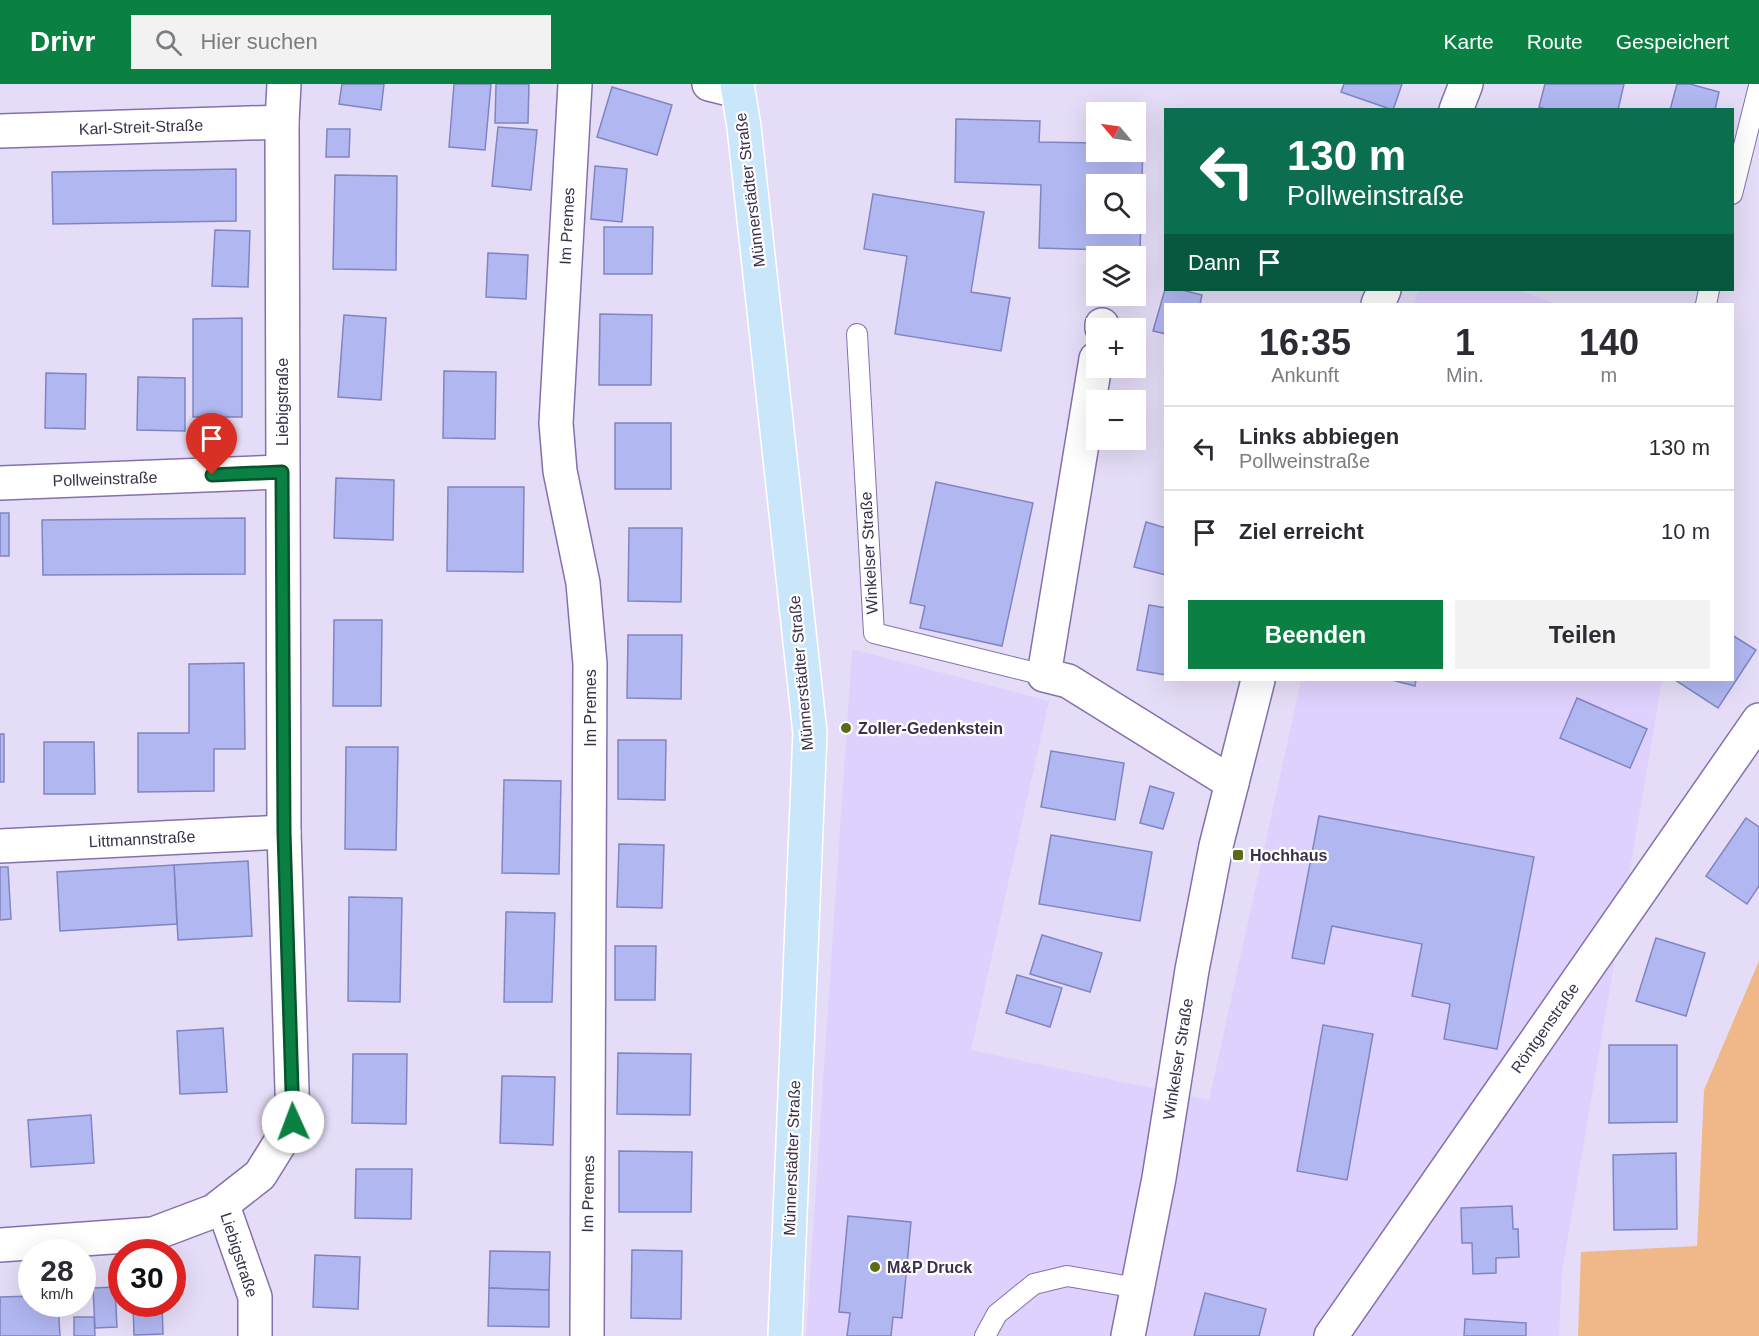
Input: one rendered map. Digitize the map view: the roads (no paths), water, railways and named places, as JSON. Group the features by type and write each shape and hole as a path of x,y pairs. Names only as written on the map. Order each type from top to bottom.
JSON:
{"main road":[{"name":"Münnerstädter Straße","path":"728,86 745,139 810,733 785,1336"}],"street":[{"name":"Liebigstraße","path":"255,1336 255,1298 223,1206 260,1175 293,1122 284,832 282,122 284,84"},
{"name":"Im Premes","path":"575,84 556,423 560,471 584,583 590,664 587,1336"},
{"path":"1457,108 1466,84"},
{"name":"Karl-Streit-Straße","path":"0,131 282,122"},
{"path":"1044,675 1093,378"},
{"name":"Pollweinstraße","path":"0,483 282,472"},
{"name":"Winkelser Straße","path":"1044,675 1068,681 1232,783"},
{"name":"Winkelser Straße","path":"1128,1336 1159,1178 1194,958 1216,846 1258,681"},
{"name":"Röntgenstraße","path":"1331,1336 1754,739"},
{"name":"Littmannstraße","path":"0,846 284,832"},
{"path":"0,1245 153,1234 223,1206"}],"lane":[{"path":"1734,186 1759,86"},
{"name":"Winkelser Straße","path":"856,334 874,633 1044,675"},
{"path":"985,1336 997,1314 1034,1284 1067,1276 1137,1288"}],"place":[{"name":"Zoller-Gedenkstein","path":"846,728"},
{"name":"Hochhaus","path":"1238,855"},
{"name":"M&P Druck","path":"875,1267"}]}
